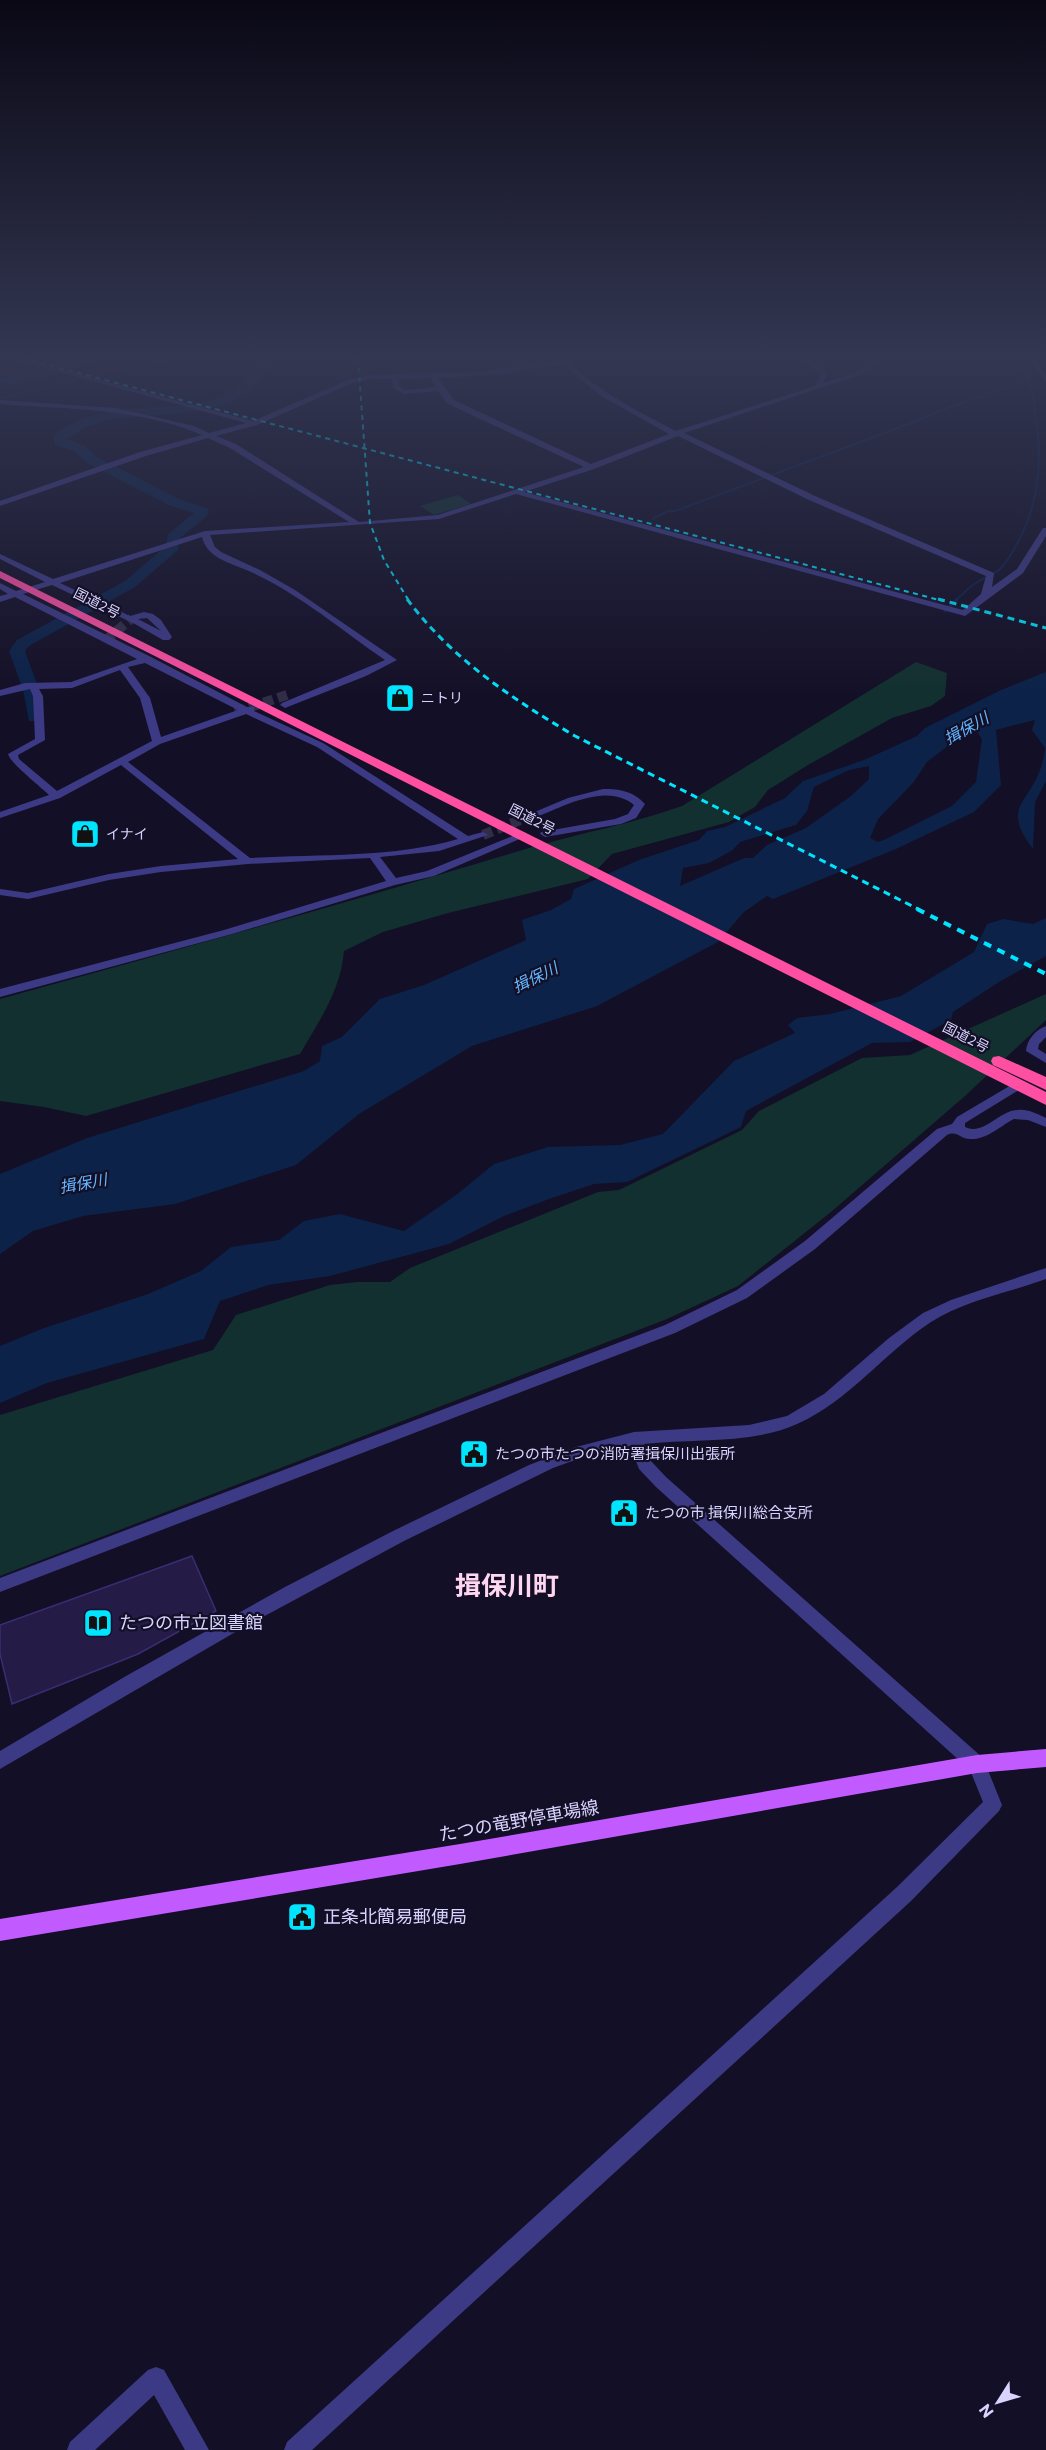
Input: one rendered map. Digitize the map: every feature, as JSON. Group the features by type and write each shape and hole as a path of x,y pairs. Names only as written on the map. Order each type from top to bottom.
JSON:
{"highway":[{"name":"国道2号","path":"0,565 82,611 262,705 524,835 550,841"},
{"name":"国道2号","path":"0,574 41,586"},
{"name":"国道2号","path":"158,649 286,700 550,841 999,1067 1046,1084"},
{"name":"国道2号","path":"999,1067 1018,1085 1046,1099"}],"main road":[{"name":"たつの竜野停車場線","path":"0,1930 460,1854 977,1764 1042,1756"}],"street":[{"path":"2,502 87,472"},
{"path":"276,472 356,523"},
{"path":"0,599 206,533 428,519 575,472"},
{"path":"758,472 991,575 985,595"},
{"path":"516,492 965,613 970,606 1020,571 1043,539 1046,531"},
{"path":"206,533 210,547 219,555 259,572 330,616 392,660 363,674 339,678 286,700"},
{"path":"0,556 41,586 82,611"},
{"path":"0,586 15,594 138,622 158,649 247,711 321,745 467,840"},
{"path":"0,693 33,686 72,685 127,665 158,649 168,636 157,619 150,615 139,614 132,618"},
{"path":"105,641 103,646 127,665 145,698 157,740"},
{"path":"33,686 38,696 40,740 13,754 14,760 32,773 56,796"},
{"path":"157,740 262,705"},
{"path":"0,815 56,796 157,740 213,720"},
{"path":"121,761 248,861"},
{"path":"530,816 604,791 625,794 640,804 632,816 550,841"},
{"path":"0,892 28,896 161,869 248,861 374,855 439,848 483,835"},
{"path":"0,993 228,932 393,882 430,874 524,835"},
{"path":"374,855 393,882"},
{"path":"1046,1030 1033,1043 1032,1051 1046,1059"},
{"path":"959,1128 958,1124 961,1120 1018,1085"},
{"path":"0,1585 670,1329 742,1294 810,1245 942,1132 951,1128 959,1128 970,1135 982,1132 1016,1113 1025,1113 1046,1123"},
{"path":"0,1761 121,1688 346,1561 561,1458 595,1446 634,1438 732,1432 788,1422 831,1398 904,1333 929,1317 973,1297 1046,1273"},
{"path":"295,2450 679,2102 937,1862 993,1805 977,1764 661,1482 644,1464 634,1438"},
{"path":"78,2450 156,2378 198,2450"}],"green space":[{"path":"458,495 471,504 434,515 420,506"},
{"path":"916,662 947,673 945,696 931,706 892,718 808,765 768,790 755,807 729,822 612,854 588,879 448,913 383,932 344,951 334,992 300,1054 86,1116 0,1101 0,999 682,806"},
{"path":"1046,994 1046,1020 965,1096 831,1212 738,1286 667,1319 0,1576 0,1415 213,1350 236,1315 330,1285 390,1282 410,1268 598,1192 619,1190 742,1130 759,1111 862,1058 910,1055"}],"water":[{"name":"揖保川","path":"1046,672 1046,781 1035,802 1033,849 1023,835 1018,814 1020,805 1036,779 1044,756 1045,748 1032,730 1035,720 996,730 1001,785 974,812 896,849 773,899 767,896 744,912 718,942 597,1006 472,1046 359,1114 296,1165 175,1204 83,1216 33,1231 0,1254 0,1174 87,1138 304,1071 320,1061 322,1046 342,1037 380,999 424,985 526,940 522,920 551,910 571,899 574,889 639,860 699,840 707,831 725,827 785,798 803,781 864,760 917,736 925,728 1001,690","holes":["977,732 982,739 976,782 952,806 886,839 878,842 870,838 878,819 913,783 927,762 953,742","869,766 869,779 851,796 806,828 767,845 753,858 744,858 680,886 683,868 709,863 733,850 740,842 796,825 807,811 814,787 849,770"]},
{"path":"1046,918 1046,956 999,982 953,1012 951,1020 910,1042 872,1043 746,1111 741,1127 627,1182 594,1184 549,1199 504,1216 449,1244 330,1276 268,1285 220,1301 204,1339 47,1383 0,1403 0,1346 44,1328 148,1294 201,1271 231,1247 279,1240 304,1221 340,1214 404,1231 456,1195 494,1164 548,1147 620,1145 663,1134 734,1061 795,1033 788,1025 797,1018 830,1014 901,996 974,952 987,924 1003,919 1033,924"}],"building":[{"path":"192,1556 216,1611 138,1654 12,1704 0,1654 0,1625"}],"waterway":[{"path":"35,717 31,690 17,651 23,643 130,584 173,547 173,537 202,511 176,503 116,472"},
{"path":"653,519 668,511 675,511 779,472"},
{"path":"955,601 973,585 997,571 1009,557 1030,515 1038,472"},
{"path":"945,611 955,601"}],"tunnel":[{"path":"105,641 132,618"},
{"path":"235,712 287,695"},
{"path":"483,835 530,816"}],"railway":[{"path":"366,472 370,523 384,560 409,601"},
{"path":"455,472 943,601"},
{"path":"407,599 425,621 463,659 506,692 551,722 920,910"},
{"path":"938,599 1046,628"},
{"path":"917,909 1046,974"}],"place":[{"name":"ニトリ","path":"400,698"},
{"name":"イナイ","path":"85,834"},
{"name":"たつの市たつの消防署揖保川出張所","path":"474,1454"},
{"name":"たつの市 揖保川総合支所","path":"624,1513"},
{"name":"たつの市立図書館","path":"98,1623"},
{"name":"正条北簡易郵便局","path":"302,1917"}],"district":[{"name":"揖保川町","path":"507,1586"}]}
